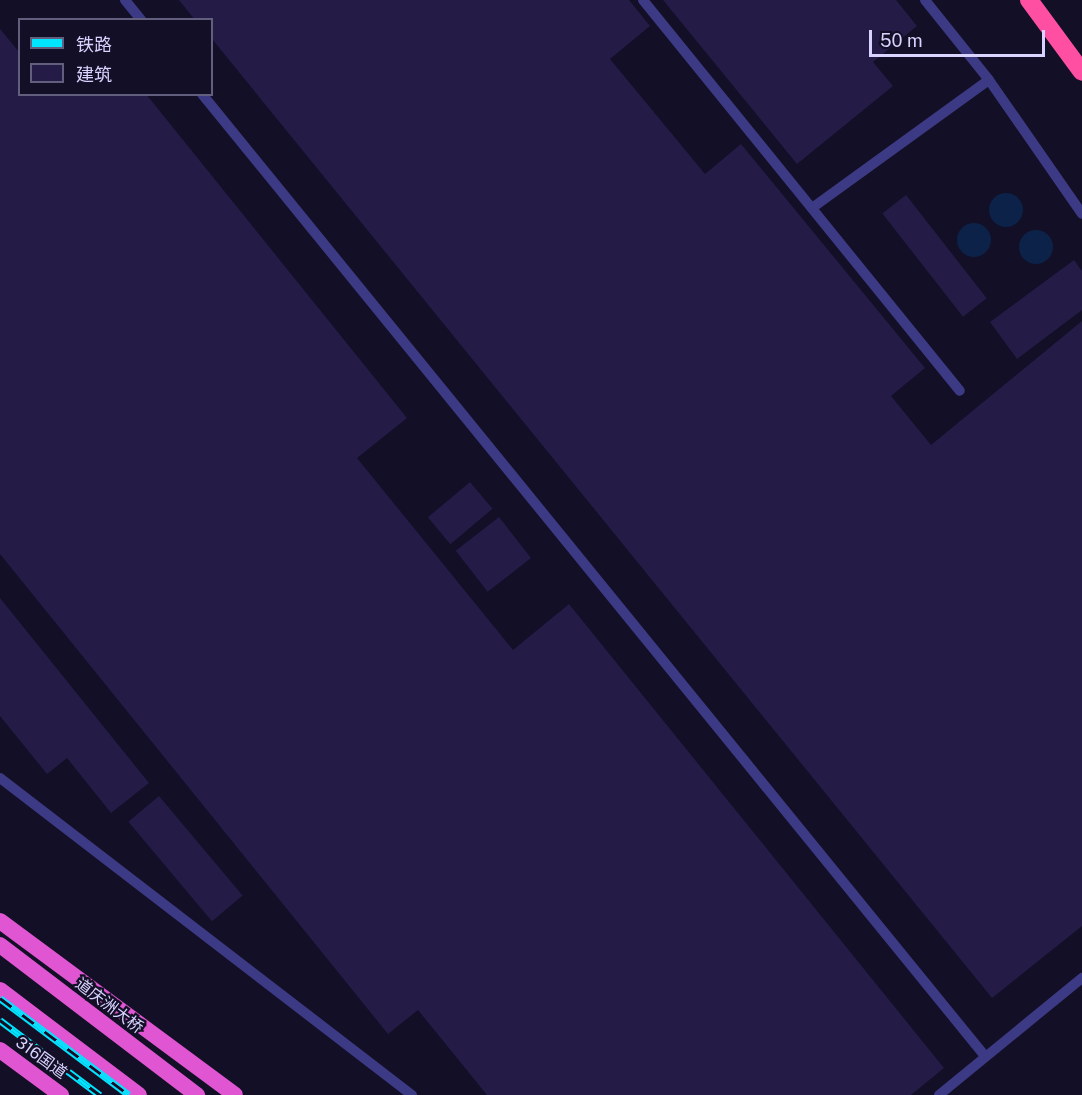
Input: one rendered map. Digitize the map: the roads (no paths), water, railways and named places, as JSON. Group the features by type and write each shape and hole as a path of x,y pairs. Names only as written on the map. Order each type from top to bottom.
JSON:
{"highway":[{"path":"1029,0 1082,72"},
{"path":"0,921 235,1095"},
{"name":"道庆洲大桥","path":"0,945 197,1095"},
{"path":"0,990 139,1095"},
{"name":"316国道","path":"0,1050 61,1095"}],"lane":[{"path":"125,0 139,18"},
{"path":"643,0 960,391"},
{"path":"925,0 989,80 1082,214"},
{"path":"812,208 989,80"},
{"path":"204,96 985,1056"},
{"path":"0,778 412,1095"},
{"path":"939,1095 1082,978"}],"water":[{"path":"1006,193 1018,198 1023,210 1018,222 1006,227 994,222 989,210 994,198"},
{"path":"974,223 986,228 991,240 986,252 974,257 962,252 957,240 962,228"},
{"path":"1036,230 1048,235 1053,247 1048,259 1036,264 1024,259 1019,247 1024,235"}],"railway":[{"path":"0,998 129,1095"},
{"path":"0,1020 100,1095"}]}
